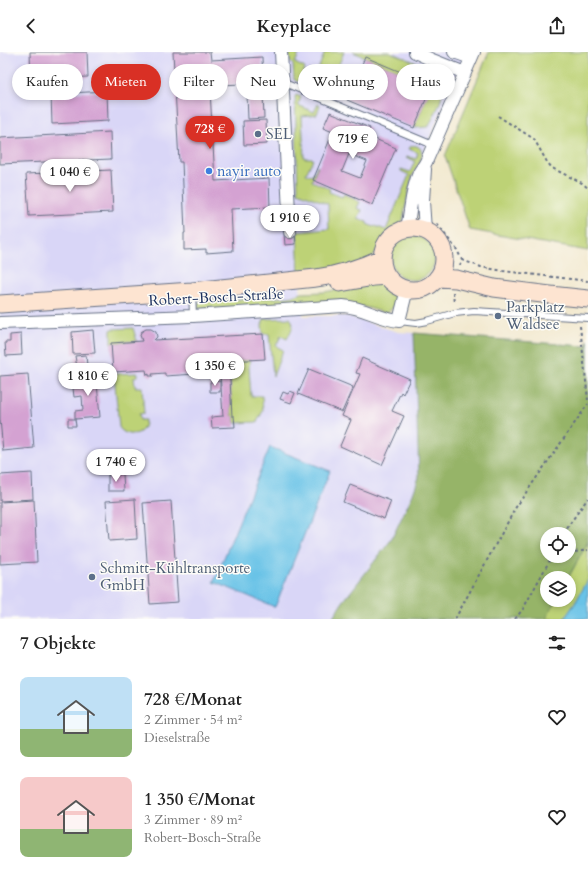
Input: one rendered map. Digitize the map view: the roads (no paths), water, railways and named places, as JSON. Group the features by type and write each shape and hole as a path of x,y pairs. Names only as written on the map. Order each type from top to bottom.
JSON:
{"main road":[{"path":"430,226 433,235 439,242 444,259 442,269 437,278 424,288 415,290 407,289 392,282 387,276 383,267 382,258 384,248 389,238 407,228 430,226"},
{"path":"0,304 192,291 334,276 352,271 382,258"},
{"path":"444,259 449,264 494,288 588,299"},
{"path":"437,278 459,269 501,280 588,290"},
{"path":"192,291 240,291 306,288 387,276"}],"street":[{"path":"281,52 281,64"},
{"path":"415,52 465,73"},
{"path":"407,228 416,183 420,172 426,162 473,55 454,52"},
{"path":"283,100 290,232"},
{"path":"426,162 423,201 430,226"},
{"path":"399,321 407,289"},
{"name":"Robert-Bosch-Straße","path":"0,323 104,318 193,316 343,306 352,306 389,320 399,321"}],"lane":[{"path":"290,85 433,145"},
{"path":"192,291 193,316"},
{"path":"399,321 416,323 455,313 474,311 588,318"}],"water":[{"path":"270,447 330,471 275,607 214,582"},
{"path":"588,580 588,619 564,619 572,607 576,607 576,601"}],"place":[{"name":"SEL","path":"258,134"},
{"name":"nayir auto","path":"209,171"},
{"name":"Parkplatz Waldsee","path":"498,316"},
{"name":"Schmitt-Kühltransporte GmbH","path":"92,577"}]}
